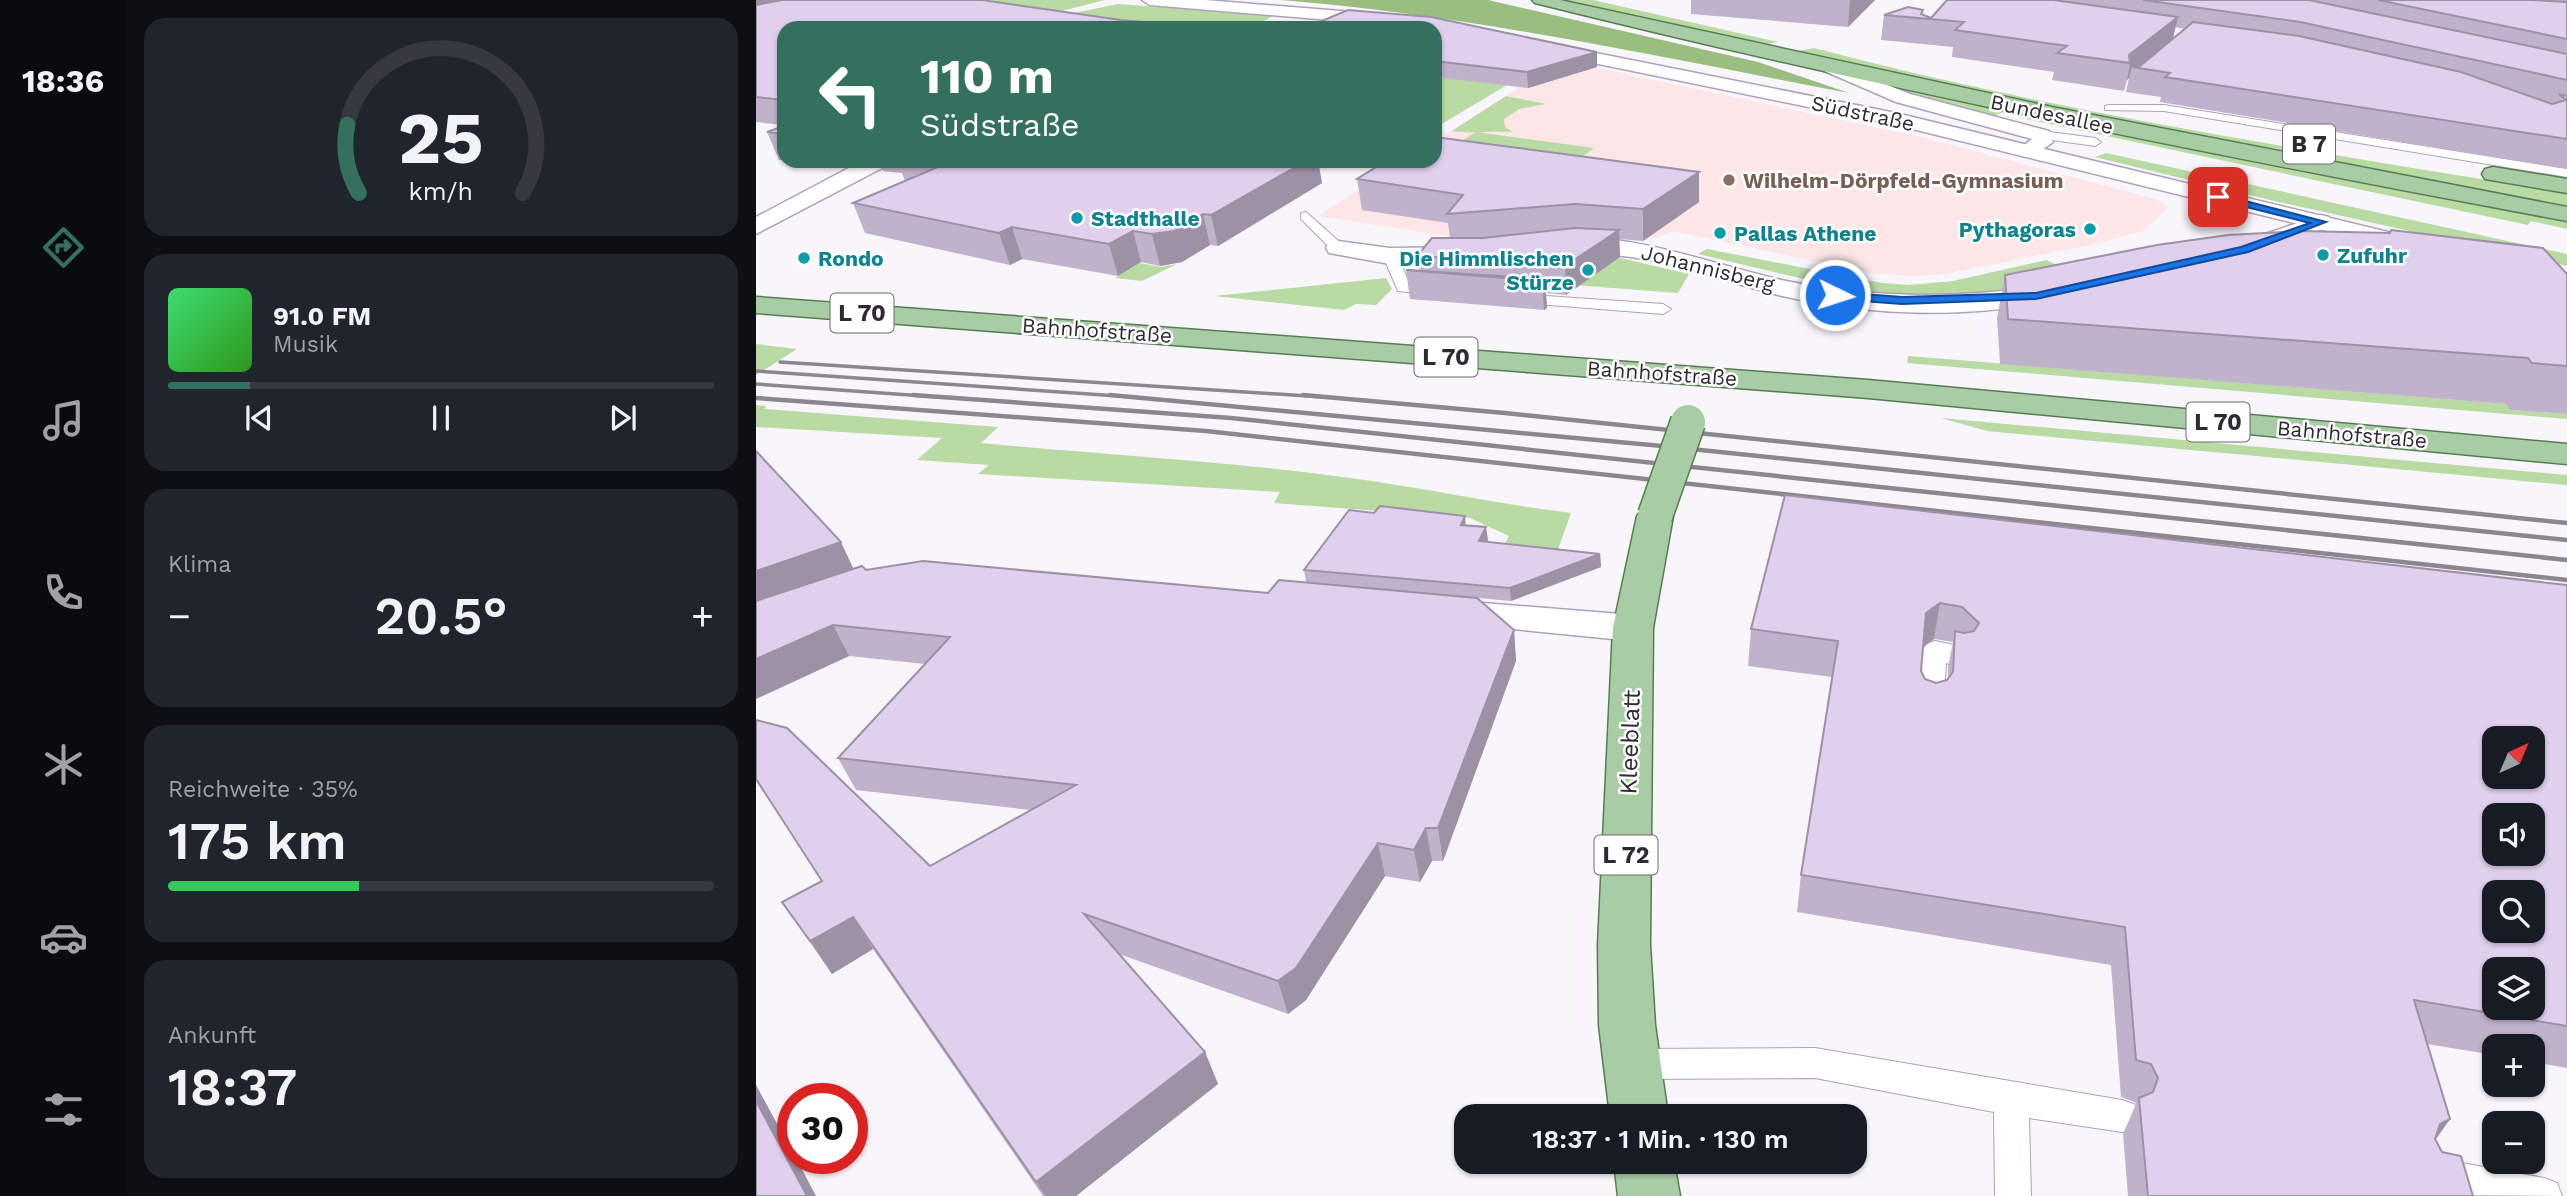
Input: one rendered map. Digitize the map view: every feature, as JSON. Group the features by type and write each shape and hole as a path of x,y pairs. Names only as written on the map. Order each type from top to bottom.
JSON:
{"main road":[{"name":"Bundesallee","path":"1541,0 1828,66 2215,147 2567,214"},
{"path":"1762,50 1793,48 1797,45 1793,38"},
{"name":"Bundesallee","path":"1861,54 2109,108 2567,186"},
{"name":"Bahnhofstraße","path":"756,305 1704,377 2567,454"},
{"name":"Kleeblatt","path":"1636,1090 1627,1025 1624,945 1633,628 1655,516 1704,377"},
{"path":"1646,1174 1649,1196"}],"street":[{"path":"1150,0 1402,21"},
{"name":"Südstraße","path":"1523,43 1868,113 2035,143 2321,222 2442,252"},
{"path":"1828,66 1903,98 2035,143"},
{"path":"756,227 865,168"},
{"path":"2233,251 2321,222"},
{"name":"Johannisberg","path":"1537,250 1576,246 1624,247 1812,294 1902,301 2036,296 2082,286"},
{"path":"1338,248 1390,256 1497,254"},
{"path":"1418,609 1633,628"}],"lane":[{"path":"2109,108 2164,108 2567,173"},
{"path":"2035,143 2095,142"},
{"path":"1306,216 1338,248"},
{"path":"1390,256 1404,288 1450,294"},
{"path":"1504,298 1663,309"},
{"path":"1930,708 1935,649 1953,652"},
{"path":"1636,1090 1815,1063 2011,1099 2122,1116"},
{"path":"2011,1099 2013,1196"},
{"path":"2429,1174 2543,1196"}],"shaded area":[{"name":"Wilhelm-Dörpfeld-Gymnasium","path":"1569,62 1920,137 2155,199 2169,207 2142,231 2104,242 1938,275 1909,276 1871,273 1672,231 1658,238 1618,231 1460,238 1318,216 1393,168 1442,168 1442,137 1555,65"}],"green space":[{"path":"882,0 1105,0 1050,14"},
{"path":"1281,0 1488,0 1758,62 1849,93 1493,27"},
{"path":"1557,0 1593,0 1778,42 1762,45"},
{"path":"1118,4 1274,15 1264,21 1054,21 1069,14"},
{"path":"1814,48 2094,112 2567,193 2567,206 2251,148 1792,52"},
{"path":"1442,77 1507,85 1442,124"},
{"path":"1898,89 2006,111 1992,117 1921,99"},
{"path":"1506,96 1546,104 1519,109 1504,119 1505,127 1513,132 1452,131"},
{"path":"2026,115 2280,168 2567,222 2567,229 2531,221 2528,225 2021,118"},
{"path":"1476,132 1594,148 1557,176 1442,159 1442,154"},
{"path":"2106,153 2567,254 2567,266 2266,199 2095,157"},
{"path":"1707,249 1882,283 1909,285 1953,281 2046,260 2085,278 2040,288 1992,294 1921,297 1848,288 1698,254"},
{"path":"1603,254 1689,274 1678,293 1548,283"},
{"path":"1140,263 1161,267 1177,264 1142,281 1115,278"},
{"path":"1386,278 1392,289 1376,305 1356,304 1344,310 1214,296"},
{"path":"756,344 797,349 756,375"},
{"path":"1908,356 2506,404 2511,410 2567,414 2567,419 1907,363"},
{"path":"756,405 766,406 765,409 998,427 981,443 1298,471 1571,513 1556,555 1502,549 1509,536 1470,518 1274,503 1280,492 978,474 989,465 917,460 942,438 756,427"},
{"path":"1941,418 2567,475 2567,485 1987,431"}],"building":[{"path":"782,0 982,0 1132,21 777,21 777,99 756,97 756,5"},
{"path":"1947,0 2053,0 2178,17 2129,55 2130,63 2057,53 2067,46 1955,30 1964,22 1884,15 1908,7 1923,10 1921,14 1931,18"},
{"path":"2143,0 2309,0 2567,54 2567,80 2300,22"},
{"path":"2378,0 2567,2 2567,39"},
{"path":"1348,10 1431,17 1597,52 1527,72 1442,62 1442,21 1322,21"},
{"path":"2193,22 2299,36 2461,72 2552,104 2566,100 2559,94 2567,96 2567,139 2165,77 2170,73 2132,67 2140,66"},
{"path":"1442,138 1699,172 1643,209 1575,204 1447,214 1463,195 1357,179 1375,168 1442,168"},
{"path":"936,168 1294,168 1211,215 1203,214 1174,231 1152,234 1133,231 1109,244 1012,227 999,233 853,203"},
{"path":"1575,228 1619,230 1565,266 1417,256 1432,238 1483,238"},
{"path":"2391,230 2543,248 2567,274 2567,366 2532,363 2528,358 2008,319 2005,275 2157,245 2228,235 2300,231 2390,233"},
{"path":"1406,270 1545,279 1542,281"},
{"path":"756,451 841,542 756,571"},
{"path":"1785,495 2567,585 2567,1026 2532,1020 2545,1020 2545,957 2482,957 2482,1012 2414,1000 2450,1119 2440,1124 2435,1139 2442,1152 2461,1156 2473,1196 2148,1196 2139,1098 2153,1092 2158,1078 2151,1064 2136,1060 2125,927 1801,875 1838,641 1751,629","holes":["1940,603 1962,607 1979,623 1974,631 1955,631 1953,672 1947,680 1936,683 1925,679 1921,671 1926,613"]},
{"path":"1380,506 1465,516 1461,525 1486,527 1479,541 1600,554 1510,588 1304,570 1349,510 1374,513"},
{"path":"923,561 1268,593 1279,580 1477,598 1514,630 1438,828 1426,828 1414,850 1378,843 1296,968 1278,981 1084,914 1205,1052 1036,1182 853,917 810,941 782,902 822,881 756,779 756,720 787,728 930,866 1076,785 838,758 950,637 833,625 756,659 756,601 862,566 866,570"},
{"path":"756,1101 777,1140 777,1174 795,1174 807,1196 756,1196"}],"railway":[{"path":"780,362 1323,397"},
{"path":"756,371 1128,397"},
{"path":"756,384 938,397"},
{"path":"913,395 1231,418 2567,560"},
{"path":"1110,395 1128,397"},
{"path":"1303,395 1505,413 2567,523"},
{"path":"1128,397 1133,397"},
{"path":"1128,397 1662,446 2567,540"},
{"path":"756,398 1206,431 2567,580"}],"place":[{"name":"Wilhelm-Dörpfeld-Gymnasium","path":"1729,180"},
{"name":"Stadthalle","path":"1077,218"},
{"name":"Pythagoras","path":"2090,229"},
{"name":"Pallas Athene","path":"1720,233"},
{"name":"Zufuhr","path":"2323,255"},
{"name":"Rondo","path":"804,258"},
{"name":"Die Himmlischen Stürze","path":"1588,270"}],"route":[{"path":"1835,295 1902,301 2036,296 2244,250 2321,222 2218,197"}]}
